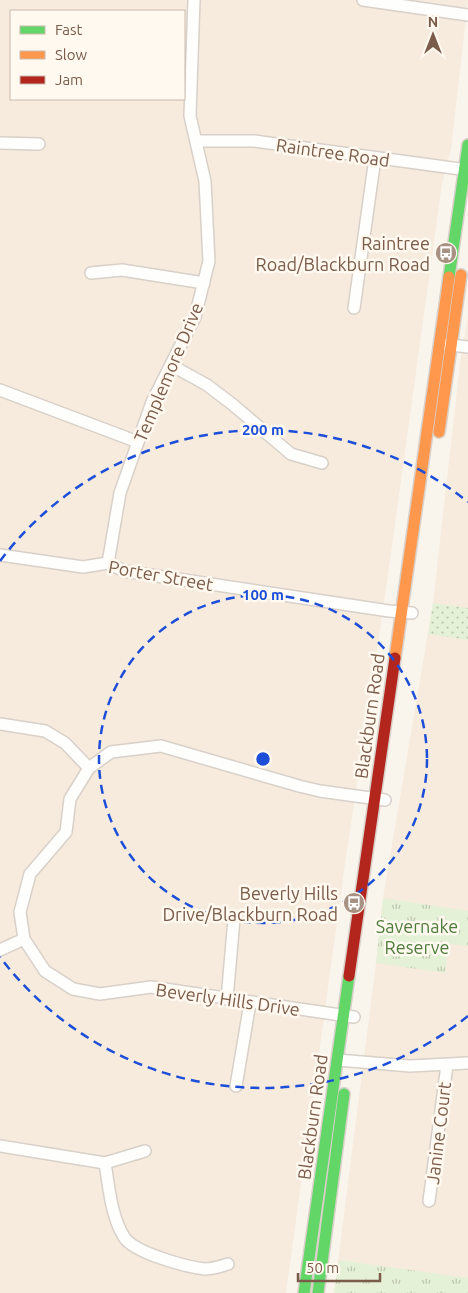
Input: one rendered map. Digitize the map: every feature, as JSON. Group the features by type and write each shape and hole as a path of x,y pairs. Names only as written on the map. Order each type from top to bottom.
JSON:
{"main road":[{"name":"Blackburn Road","path":"318,1293 345,1068 349,1016 446,344 468,145"},
{"name":"Blackburn Road","path":"446,344 468,221"},
{"name":"Blackburn Road","path":"304,1293 345,1068"}],"street":[{"name":"Templemore Drive","path":"108,563 120,493 152,402 195,317 210,261 205,181 190,116 194,0"},
{"path":"363,0 468,15"},
{"name":"Raintree Road","path":"197,142 254,140 466,170"},
{"path":"0,142 39,144"},
{"path":"354,308 375,158"},
{"path":"91,273 122,270 204,283"},
{"path":"446,344 468,347"},
{"path":"171,364 232,404 291,454 322,463"},
{"path":"0,390 138,442"},
{"name":"Porter Street","path":"0,555 83,567 108,563 124,571 407,612"},
{"path":"0,724 45,731 64,743 89,768"},
{"name":"Beverly Hills Drive","path":"349,1016 151,987 100,994 73,989 45,971 24,939 20,912 30,874 66,832 70,799 89,768 111,752 161,746 299,786 320,791 380,799"},
{"path":"228,999 234,919"},
{"path":"0,950 24,939"},
{"path":"236,1086 250,1003"},
{"path":"345,1068 468,1063"},
{"name":"Janine Court","path":"429,1201 447,1065"},
{"path":"0,1146 105,1163 146,1151"},
{"path":"105,1163 113,1210 125,1238 147,1253 164,1260 206,1269 228,1264"}],"shaded area":[{"path":"0,0 468,0 451,149 442,184 286,1293 0,1293"},
{"path":"468,316 468,1293 334,1293 383,898 433,603 460,364"}],"green space":[{"path":"433,603 468,608 468,640 428,634"},
{"name":"Savernake Reserve","path":"383,898 468,911 468,946 449,944 445,973 376,963"},
{"path":"339,1260 468,1278 468,1293 334,1293"}],"traffic: fast":[{"path":"449,277 468,145"},
{"path":"304,1293 349,976"},
{"path":"318,1293 344,1094"}],"traffic: slow":[{"path":"439,432 461,275"},
{"path":"395,658 449,277"}],"traffic: jam":[{"path":"349,976 395,658"}],"place":[{"name":"Raintree Road/Blackburn Road","path":"446,253"},
{"name":"Beverly Hills Drive/Blackburn Road","path":"354,903"}]}
